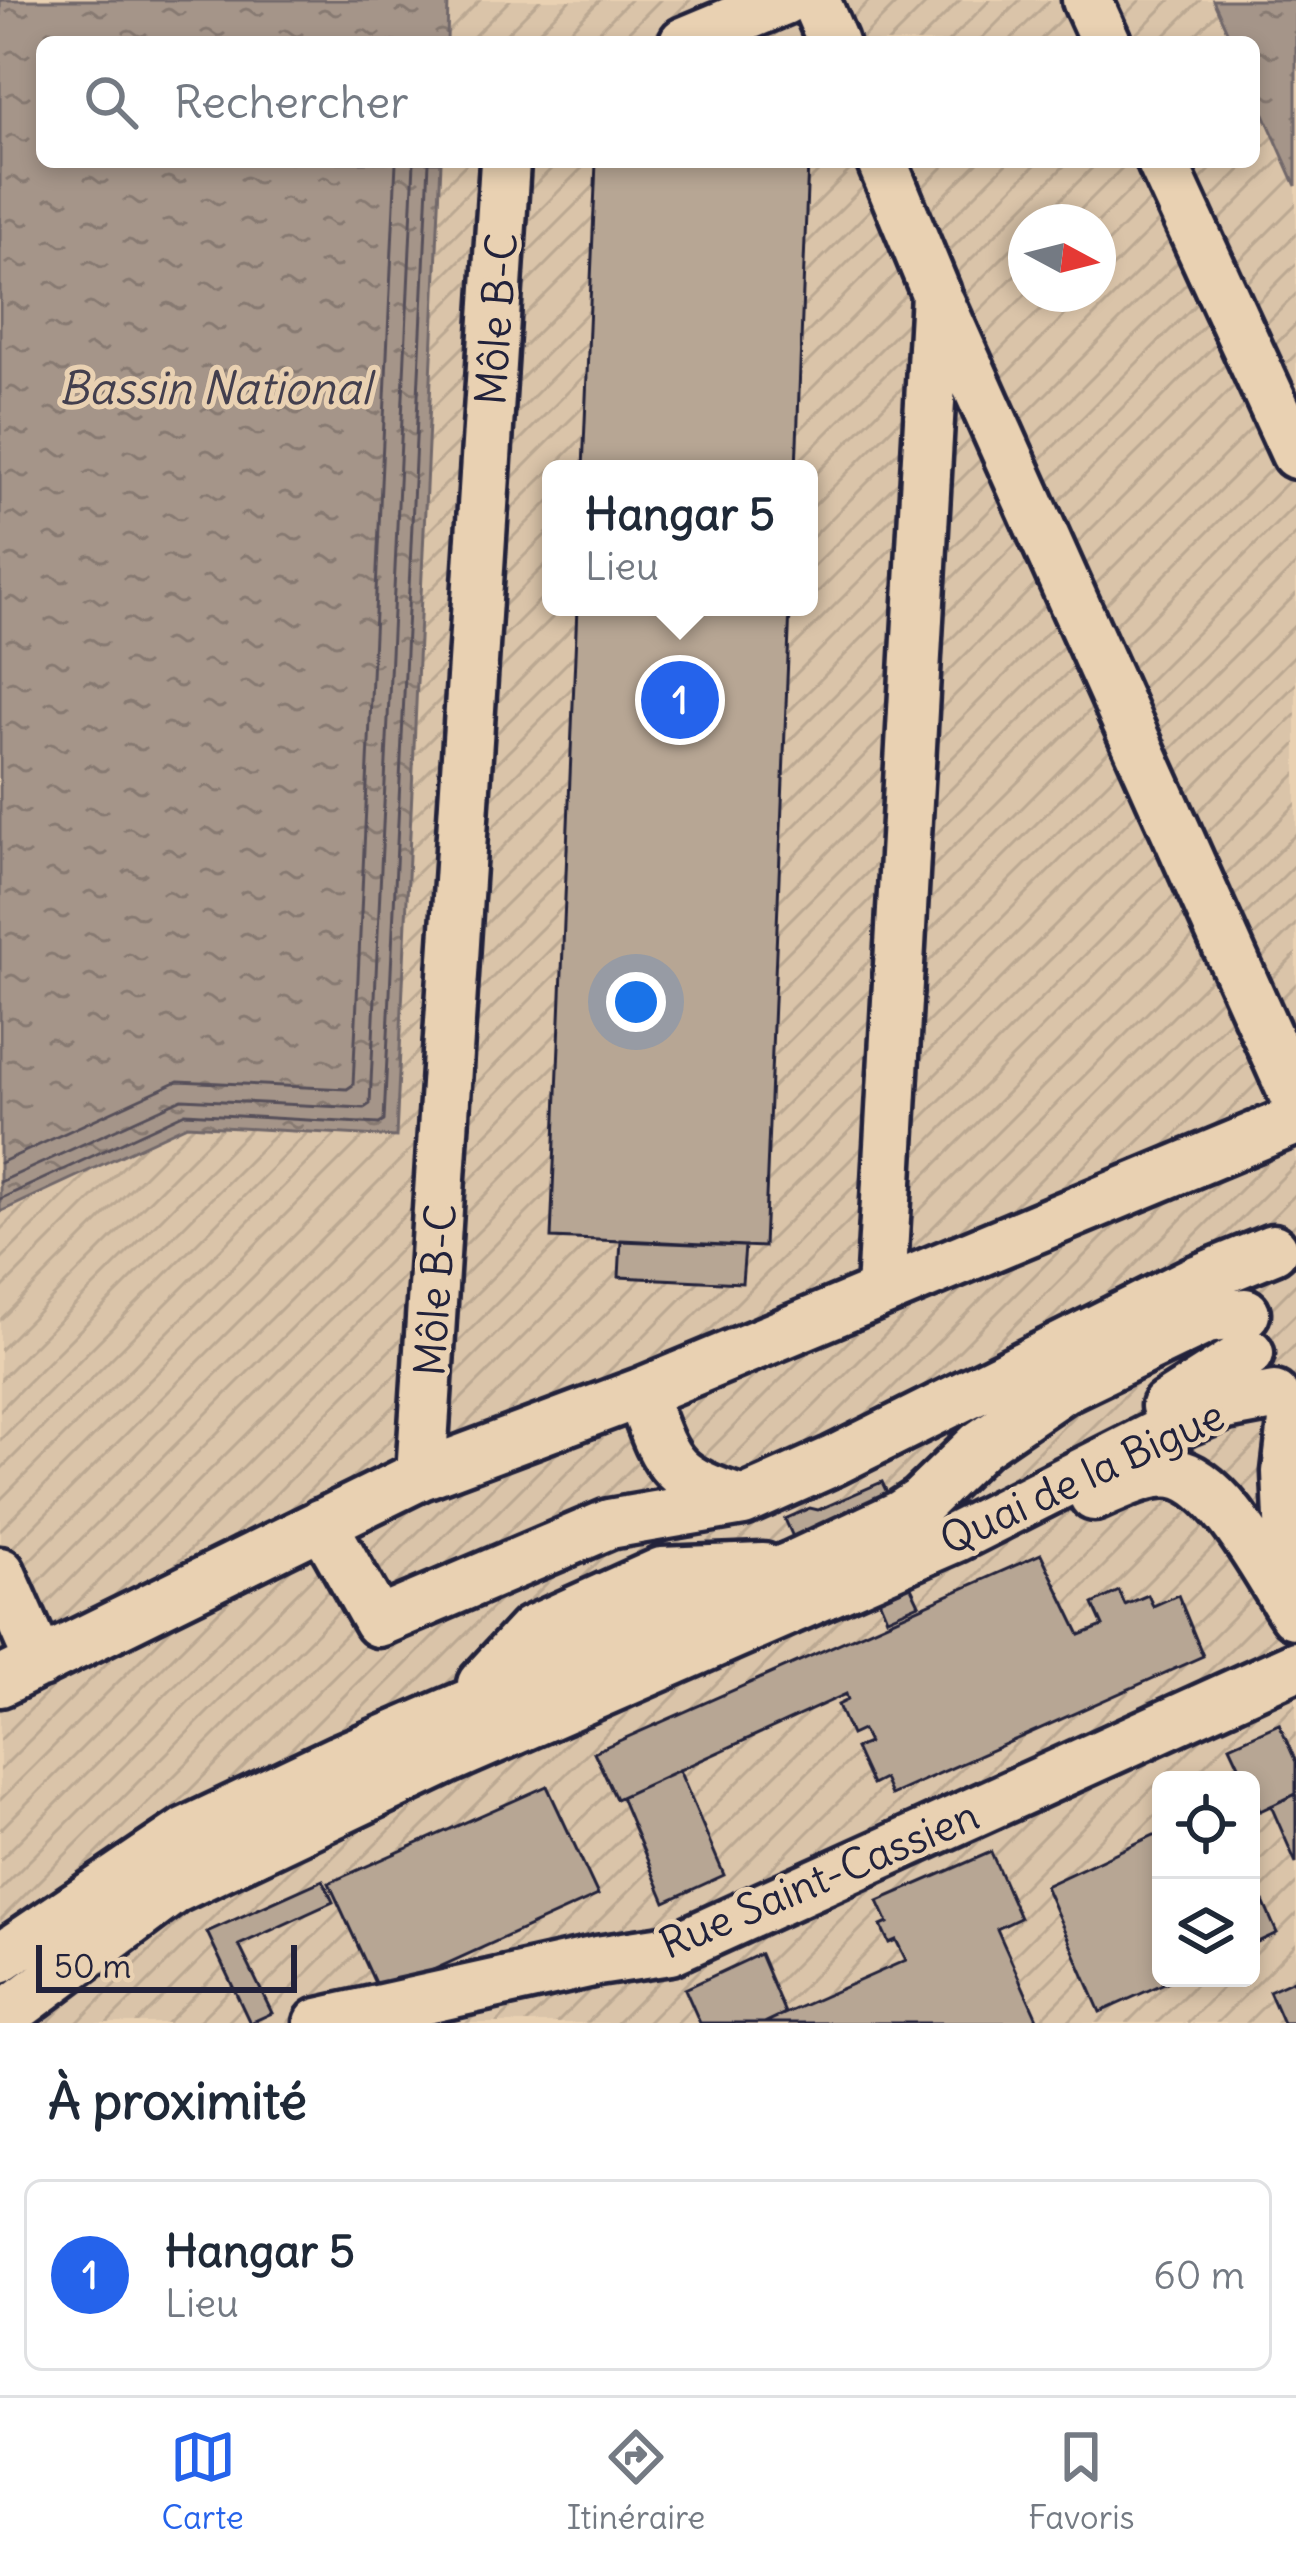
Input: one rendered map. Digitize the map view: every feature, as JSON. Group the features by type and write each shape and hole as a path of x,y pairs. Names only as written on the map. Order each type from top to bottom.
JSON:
{"lane":[{"path":"698,36 784,0"},
{"path":"815,0 830,36"},
{"path":"1087,0 1103,36"},
{"name":"Môle B-C","path":"421,1474 505,168"},
{"path":"884,168 935,293 1296,1100"},
{"path":"1165,168 1296,454"},
{"path":"881,1291 935,293"},
{"path":"0,1572 20,1672 421,1474 640,1393 1296,1120"},
{"path":"322,1522 378,1622 609,1524 742,1501 1285,1240"},
{"path":"1285,1240 1250,1289 1247,1333 1288,1407 1295,1619"},
{"path":"0,1958 186,1832 338,1760 901,1515 980,1445 1062,1389 1189,1327 1247,1333"},
{"name":"Quai de la Bigue","path":"891,1563 1192,1391 1247,1333"},
{"path":"640,1393 670,1465 685,1480 742,1501"},
{"name":"Quai de la Bigue","path":"40,2003 174,1888 539,1718 954,1538 1185,1420 1226,1406 1288,1407"},
{"path":"954,1538 1006,1537 1133,1479 1170,1472 1193,1479 1226,1510 1295,1619"},
{"path":"338,1760 670,1594 791,1566"},
{"name":"Rue Saint-Cassien","path":"319,2023 597,1961 670,1950 1296,1666"},
{"path":"0,2018 40,2003"},
{"path":"14,2023 40,2003"}],"shaded area":[{"path":"448,0 1213,0 1229,36 447,36"},
{"path":"1260,105 1296,186 1296,2023 0,2023 0,1212 187,1125 396,1137 441,168 1260,168"}],"water":[{"name":"Bassin National","path":"0,0 448,0 447,36 36,36 36,168 441,168 396,1137 187,1125 0,1212"},
{"path":"1213,0 1296,0 1296,186 1260,105 1260,36 1229,36"}],"building":[{"path":"596,168 808,168 796,460 583,460"},
{"path":"577,616 790,616 764,1247 551,1238"},
{"path":"621,1240 745,1246 742,1283 619,1277"},
{"path":"882,1482 891,1501 805,1540 793,1537 785,1519"},
{"path":"1041,1554 1080,1635 1103,1626 1093,1604 1119,1591 1125,1605 1148,1595 1153,1606 1178,1595 1203,1656 891,1795 884,1779 872,1785 855,1748 868,1743 862,1730 851,1735 838,1705 848,1700 846,1694 616,1799 594,1752"},
{"path":"910,1585 919,1604 887,1618 879,1599"},
{"path":"1279,1724 1296,1762 1296,1794 1260,1811 1260,1771 1242,1771 1230,1746"},
{"path":"679,1770 724,1875 665,1902 621,1797"},
{"path":"547,1786 598,1895 380,1994 329,1883"},
{"path":"1296,1794 1296,1863 1271,1806"},
{"path":"1152,1836 1152,1987 1156,1987 1100,2012 1045,1886"},
{"path":"991,1852 1020,1918 997,1929 1039,2023 764,2023 906,1960 896,1940 889,1943 881,1926 888,1923 878,1901"},
{"path":"323,1880 333,1902 239,1945 272,2013 250,2023 207,1932"},
{"path":"1260,1894 1277,1933 1260,1941"},
{"path":"760,1954 785,2013 764,2023 700,2023 685,1989"},
{"path":"1296,1979 1296,2023 1283,2023 1269,1991"}],"place":[{"name":"Hangar 5","path":"680,700"}]}
